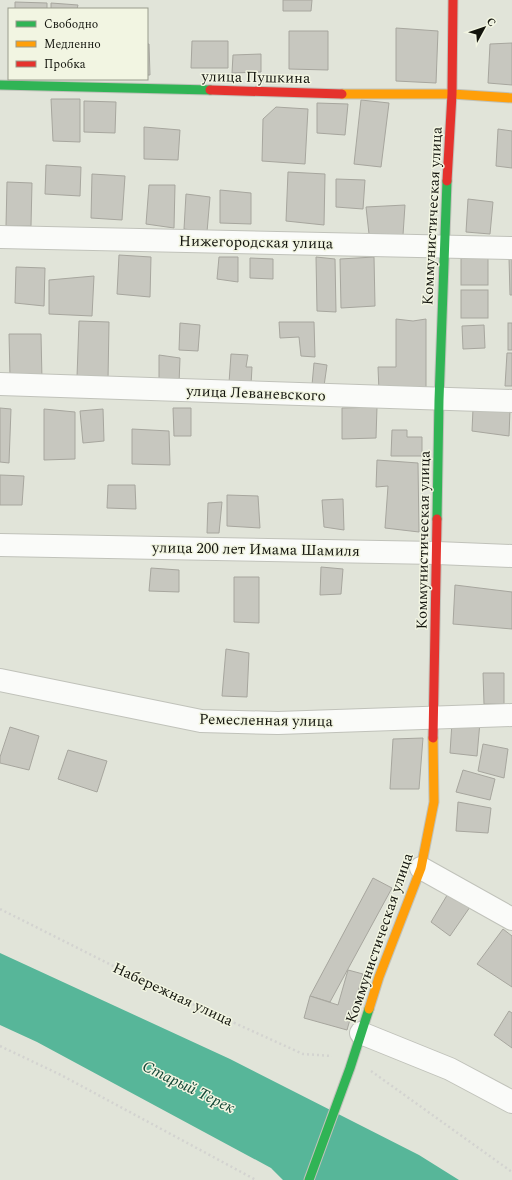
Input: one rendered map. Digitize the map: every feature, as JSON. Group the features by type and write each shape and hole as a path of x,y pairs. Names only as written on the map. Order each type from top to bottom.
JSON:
{"street":[{"name":"Коммунистическая улица","path":"309,1180 350,1068 379,977 421,868 434,802 433,719 439,400 444,246 452,94 453,0"},
{"name":"улица Пушкина","path":"0,85 390,95 452,94 512,98"},
{"name":"Нижегородская улица","path":"0,237 512,248"},
{"name":"улица Леваневского","path":"0,384 439,400 512,401"},
{"name":"улица 200 лет Имама Шамиля","path":"0,544 437,553 512,556"},
{"name":"Ремесленная улица","path":"0,680 201,721 278,723 433,719 512,715"},
{"path":"421,868 512,919"},
{"path":"361,1033 450,1069 512,1102"}],"path":[{"name":"Набережная улица","path":"0,909 155,987 303,1054 353,1058"},
{"path":"0,1046 61,1075 256,1180"},
{"path":"353,1058 512,1172"}],"water":[{"name":"Старый Терек","path":"0,953 230,1059 419,1155 459,1180 283,1180 271,1168 37,1042 0,1025"}],"building":[{"path":"283,0 312,0 311,11 283,11"},
{"path":"15,2 47,3 47,8 15,8"},
{"path":"51,3 78,5 77,8 51,8"},
{"path":"396,28 438,31 436,83 396,81"},
{"path":"289,31 328,31 328,70 289,69"},
{"path":"192,41 228,41 228,68 191,68"},
{"path":"512,43 512,85 488,83 490,44"},
{"path":"148,44 149,44 150,75 148,75"},
{"path":"261,54 261,72 232,73 233,55"},
{"path":"51,99 80,99 80,142 53,141"},
{"path":"361,100 389,103 381,167 354,164"},
{"path":"84,101 116,102 115,133 84,132"},
{"path":"317,103 348,104 345,135 317,133"},
{"path":"276,107 308,109 305,164 262,161 263,119"},
{"path":"144,127 180,130 178,160 144,159"},
{"path":"498,129 512,131 512,168 496,166"},
{"path":"46,165 81,167 80,196 45,194"},
{"path":"288,172 325,174 324,225 286,221"},
{"path":"92,174 125,176 122,220 91,218"},
{"path":"336,179 365,180 363,209 336,207"},
{"path":"7,182 32,183 31,226 6,226"},
{"path":"149,185 175,185 174,228 146,224"},
{"path":"220,190 251,193 251,224 220,223"},
{"path":"186,194 210,197 207,232 184,229"},
{"path":"468,199 493,202 490,234 466,232"},
{"path":"405,205 403,235 369,234 366,207"},
{"path":"119,255 151,257 150,297 117,294"},
{"path":"461,255 488,255 488,285 461,285"},
{"path":"219,257 238,257 238,282 217,279"},
{"path":"316,257 335,259 336,312 317,311"},
{"path":"374,257 375,306 341,308 340,259"},
{"path":"250,258 273,259 273,279 250,278"},
{"path":"509,258 512,258 512,295 510,295"},
{"path":"16,267 45,268 44,306 15,303"},
{"path":"94,276 92,316 49,314 49,280"},
{"path":"461,290 488,290 488,318 461,318"},
{"path":"396,319 413,321 426,319 426,391 379,391 378,367 396,367"},
{"path":"79,321 109,322 108,380 77,377"},
{"path":"279,322 314,322 315,357 301,356 299,337 280,338"},
{"path":"180,323 200,325 198,351 179,350"},
{"path":"508,323 512,323 512,350 508,350"},
{"path":"484,325 485,348 463,349 462,326"},
{"path":"9,334 41,334 42,380 10,377"},
{"path":"507,353 512,353 512,386 505,386"},
{"path":"231,354 248,355 246,367 252,367 251,385 229,383"},
{"path":"159,355 180,358 179,384 159,383"},
{"path":"314,363 327,365 324,386 312,385"},
{"path":"377,407 376,438 342,439 342,408"},
{"path":"0,408 11,409 9,463 0,462"},
{"path":"173,408 191,408 191,436 174,436"},
{"path":"44,409 75,412 75,459 44,460"},
{"path":"103,409 104,441 83,443 80,411"},
{"path":"473,409 510,410 509,436 472,431"},
{"path":"132,429 169,431 170,465 132,464"},
{"path":"392,430 407,430 407,437 422,437 422,456 391,456"},
{"path":"377,460 418,463 419,532 385,528 388,486 376,487"},
{"path":"0,475 24,476 22,505 0,505"},
{"path":"108,485 135,485 136,509 107,508"},
{"path":"227,495 258,496 260,528 227,526"},
{"path":"343,499 344,530 324,527 322,500"},
{"path":"222,502 219,533 207,533 208,503"},
{"path":"321,567 343,569 341,594 320,595"},
{"path":"151,568 179,570 179,592 149,591"},
{"path":"234,577 259,577 259,623 234,622"},
{"path":"455,585 512,592 512,629 453,624"},
{"path":"226,649 249,653 247,697 222,696"},
{"path":"483,673 504,673 504,704 484,704"},
{"path":"452,722 480,722 477,756 450,753"},
{"path":"10,727 39,736 29,770 0,763 0,757"},
{"path":"423,738 419,789 390,789 393,739"},
{"path":"483,744 508,749 504,778 478,771"},
{"path":"68,750 107,761 97,792 58,779"},
{"path":"463,770 495,779 490,800 456,792"},
{"path":"458,802 491,808 488,833 456,831"},
{"path":"373,878 392,888 330,1002 310,996"},
{"path":"449,892 470,907 450,936 431,922"},
{"path":"503,929 512,936 512,987 477,964"},
{"path":"348,970 363,974 347,1030 304,1018 310,996 338,1005"},
{"path":"509,1011 512,1013 512,1048 494,1035"}],"traffic: fast":[{"path":"0,85 210,90"},
{"path":"437,519 439,400 447,181"},
{"path":"309,1180 350,1068 369,1009"}],"traffic: slow":[{"path":"342,94 452,94 512,98"},
{"path":"369,1009 379,977 421,868 434,802 433,738"}],"traffic: jam":[{"path":"447,181 452,94 453,0"},
{"path":"210,90 342,94"},
{"path":"433,738 437,519"}]}
